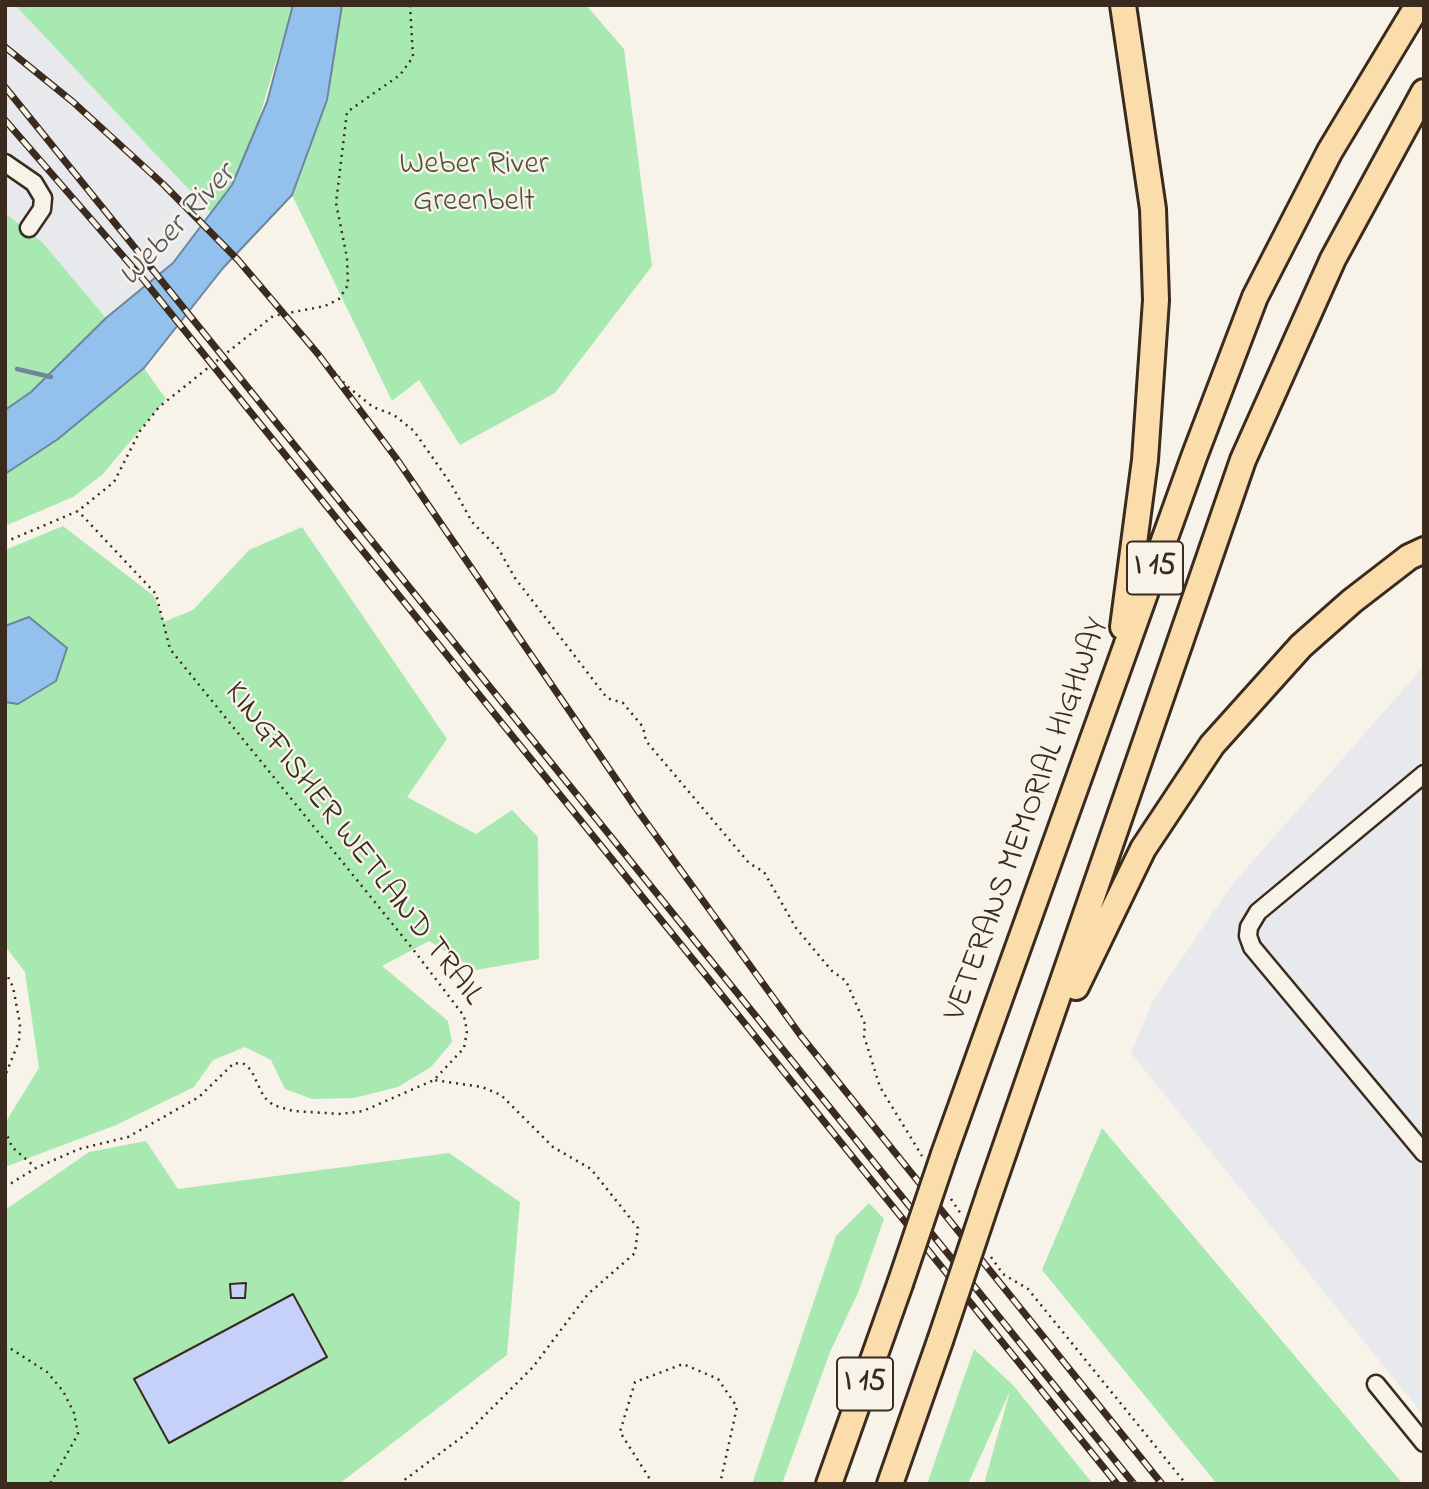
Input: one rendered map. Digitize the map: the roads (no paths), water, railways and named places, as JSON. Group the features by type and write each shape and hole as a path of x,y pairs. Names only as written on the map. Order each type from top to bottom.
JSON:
{"highway":[{"path":"1116,677 1146,447 1156,300 1153,209 1123,5"},
{"name":"VETERANS MEMORIAL HIGHWAY","path":"829,1484 900,1284 934,1157 1116,677 1255,297 1330,151 1418,5"},
{"name":"I 15","path":"890,1484 1243,460 1333,259 1424,92"},
{"path":"1027,1088 1143,849 1212,745 1301,646 1352,601 1409,557 1424,550"}],"street":[{"path":"5,163 34,183 43,198 42,209 29,228"},
{"path":"1424,774 1258,912 1249,927 1248,936 1252,947 1424,1153"},
{"path":"1376,1384 1424,1443"}],"water":[{"path":"293,5 342,5 327,100 292,195 223,268 144,368 58,439 5,474 5,410 31,392 106,318 173,263 232,185 267,102"},
{"path":"29,617 67,648 56,681 18,704 5,702 5,626"}],"waterway":[{"path":"17,369 51,377"}],"railway":[{"path":"5,47 73,102 164,185 238,260 318,354 396,458 638,811 801,1036 1162,1484"},
{"path":"5,87 1134,1484"},
{"path":"5,120 143,279 1117,1484"}],"park label":[{"name":"Weber River Greenbelt","path":"474,186"}],"water label":[{"name":"Weber River","path":"179,227"}]}
